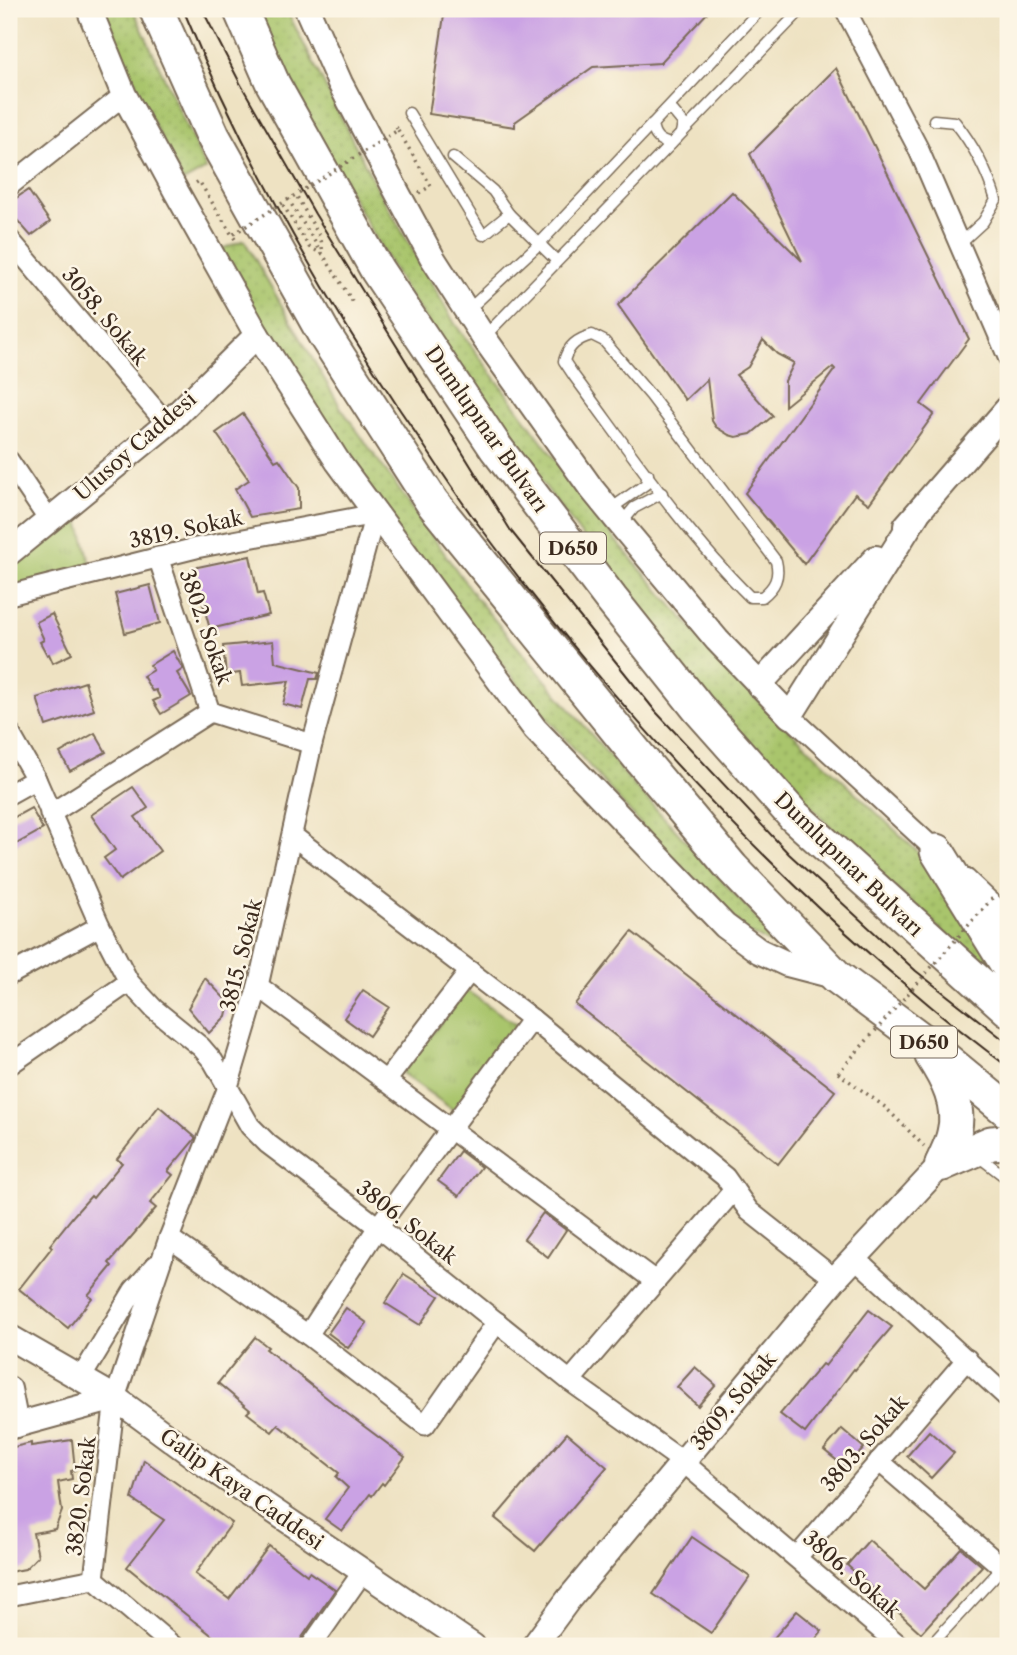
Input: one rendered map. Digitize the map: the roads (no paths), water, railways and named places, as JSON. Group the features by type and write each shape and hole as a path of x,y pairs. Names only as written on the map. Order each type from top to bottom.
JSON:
{"highway":[{"name":"D650","path":"156,9 213,136 304,299 432,502 639,758 732,868 837,977 922,1040 1008,1111"},
{"name":"Dumlupınar Bulvarı","path":"240,9 273,84 376,270 496,448 611,599 698,708 794,816 1008,1009"},
{"path":"937,851 1008,966"},
{"path":"922,1040 948,1081 956,1110 956,1158 991,1143 1008,1142"}],"street":[{"path":"89,9 124,95 257,335 338,462 535,729 725,926 759,951 787,964 837,977"},
{"path":"307,9 340,83 432,257 484,338 609,510 717,640 759,685 1008,919"},
{"path":"845,9 918,148 1008,357"},
{"path":"9,186 124,95"},
{"name":"3058. Sokak","path":"9,239 167,424"},
{"path":"9,268 25,257"},
{"name":"Ulusoy Caddesi","path":"9,553 167,424 257,335"},
{"path":"759,685 917,514 1008,408"},
{"path":"9,461 48,519"},
{"name":"3819. Sokak","path":"9,596 158,557 375,514"},
{"name":"3815. Sokak","path":"116,1398 166,1247 227,1090 258,986 312,744 375,514"},
{"path":"790,716 917,514"},
{"name":"3802. Sokak","path":"158,557 210,712"},
{"path":"50,814 210,712 312,744"},
{"name":"3806. Sokak","path":"9,732 36,779 100,926 129,982 213,1061 227,1090 250,1126 268,1144 378,1227 570,1381 682,1461 900,1646"},
{"path":"9,794 36,779"},
{"path":"293,836 532,1019 725,1177 749,1211 835,1279"},
{"path":"9,975 100,926"},
{"path":"386,1081 470,971"},
{"path":"9,1065 129,982"},
{"path":"258,986 655,1281"},
{"path":"308,1335 378,1227 532,1019"},
{"name":"3809. Sokak","path":"534,1646 568,1600 682,1461 854,1257 956,1158"},
{"path":"570,1381 734,1189"},
{"path":"80,1378 134,1290 166,1247 308,1335 425,1426 497,1322"},
{"path":"854,1257 1008,1398"},
{"name":"Galip Kaya Caddesi","path":"9,1336 116,1398 206,1465 473,1646"},
{"name":"3803. Sokak","path":"797,1557 967,1359"},
{"path":"9,1389 12,1426 116,1398"},
{"name":"3820. Sokak","path":"116,1398 94,1579 166,1644"},
{"path":"878,1461 1007,1567"},
{"path":"311,1646 362,1573"},
{"path":"9,1595 94,1579"}],"lane":[{"path":"467,312 539,244 761,9"},
{"path":"484,338 802,9"},
{"path":"665,111 673,111 683,123 681,134"},
{"path":"409,113 483,234 509,214"},
{"path":"934,120 955,122 971,142 989,177 996,200 983,222 959,244"},
{"path":"652,124 653,134 660,141 671,144"},
{"path":"453,157 493,191 509,214 557,261"},
{"path":"592,335 604,341 652,396 776,561 779,572 770,591 762,597 750,597 730,577 662,493 564,361 567,349 583,337 592,335"},
{"path":"609,510 646,484 648,474"},
{"path":"626,531 624,520 634,509 662,493"},
{"path":"956,1158 1008,1179"},
{"path":"930,1646 1007,1567"}],"tram line":[{"path":"183,9 255,164 339,314 450,484 531,593 635,718 747,838 866,951 1008,1067"},
{"path":"202,9 240,83 315,214 511,531 656,712 789,854 916,971 1008,1043"}]}
